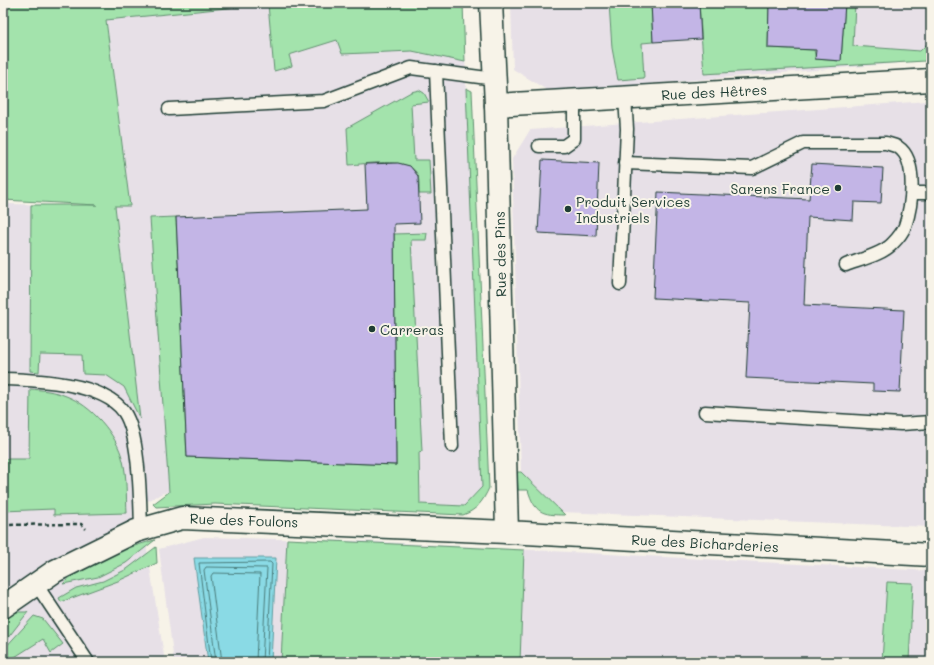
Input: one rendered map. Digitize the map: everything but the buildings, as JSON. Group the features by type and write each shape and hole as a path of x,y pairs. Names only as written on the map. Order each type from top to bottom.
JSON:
{"street":[{"name":"Rue des Pins","path":"491,3 496,105 507,532"},
{"name":"Rue des Hêtres","path":"496,105 931,80"},
{"name":"Rue des Foulons","path":"3,607 55,571 101,548 141,529 182,518 483,529 507,532"},
{"name":"Rue des Bicharderies","path":"507,532 931,555"}],"lane":[{"path":"169,109 324,101 412,68 495,79"},
{"path":"436,71 452,446"},
{"path":"620,284 627,129 625,97"},
{"path":"539,146 564,146 574,139 574,100"},
{"path":"626,163 752,168 803,143 886,143 898,147 903,153 910,167 913,193 905,227 892,245 872,256 846,265"},
{"path":"913,193 931,194"},
{"path":"3,379 30,380 83,387 111,400 124,412 134,440 141,529"},
{"path":"704,412 902,424 931,422"},
{"path":"36,584 88,662"}],"path":[{"path":"3,525 81,524 101,548"}],"shaded area":[{"path":"104,3 463,3 482,487 464,506 170,492 163,493 140,505 165,662 3,662 3,204 130,206"},
{"path":"511,3 931,3 931,54 925,61 550,92 513,69"},
{"path":"927,101 931,107 931,527 561,512 521,472 512,159 530,130"},
{"path":"204,537 362,541 931,571 931,662 174,662 159,549"}],"green space":[{"path":"3,3 463,3 465,62 412,51 342,54 337,40 289,55 292,66 274,71 268,4 106,20 130,206 115,206 140,419 124,387 106,375 83,374 82,355 40,354 39,372 30,371 31,205 97,205 3,200"},
{"path":"609,3 651,3 653,42 642,43 644,78 618,80 612,48"},
{"path":"699,3 769,3 768,48 814,50 816,59 841,61 845,3 855,3 853,46 920,51 930,41 931,20 931,54 925,61 704,74"},
{"path":"466,88 472,91 489,488 482,501 476,508 463,515 215,504 156,507 153,504 169,492 150,218 176,217 187,457 396,465 394,234 427,233 426,240 411,240 422,451 419,452 420,504 464,506 482,487"},
{"path":"419,90 424,93 429,102 411,104 414,160 429,160 431,194 419,194 419,183 416,172 411,167 403,164 385,162 349,165 347,128 411,92"},
{"path":"30,389 57,393 75,400 85,406 102,422 115,441 123,461 126,480 127,513 54,515 54,509 3,511 3,459 29,459"},
{"path":"517,472 521,472 565,515 550,514 540,511 534,504 528,490 518,490"},
{"path":"287,539 524,550 520,662 281,662"},
{"path":"155,540 126,563 98,577 63,584 81,569 93,563 119,551"},
{"path":"156,547 157,563 118,581 61,602 59,598 76,588 103,581 127,569"},
{"path":"887,582 913,583 909,661 927,662 882,662"},
{"path":"15,612 28,612 7,639 3,641 3,621"},
{"path":"34,616 43,619 63,644 51,653 43,639 7,662 3,662 3,650"}],"water":[{"path":"194,558 276,558 271,662 208,662"}],"place":[{"name":"Sarens France","path":"838,188"},
{"name":"Produit Services Industriels","path":"568,209"},
{"name":"Carreras","path":"372,329"}]}
